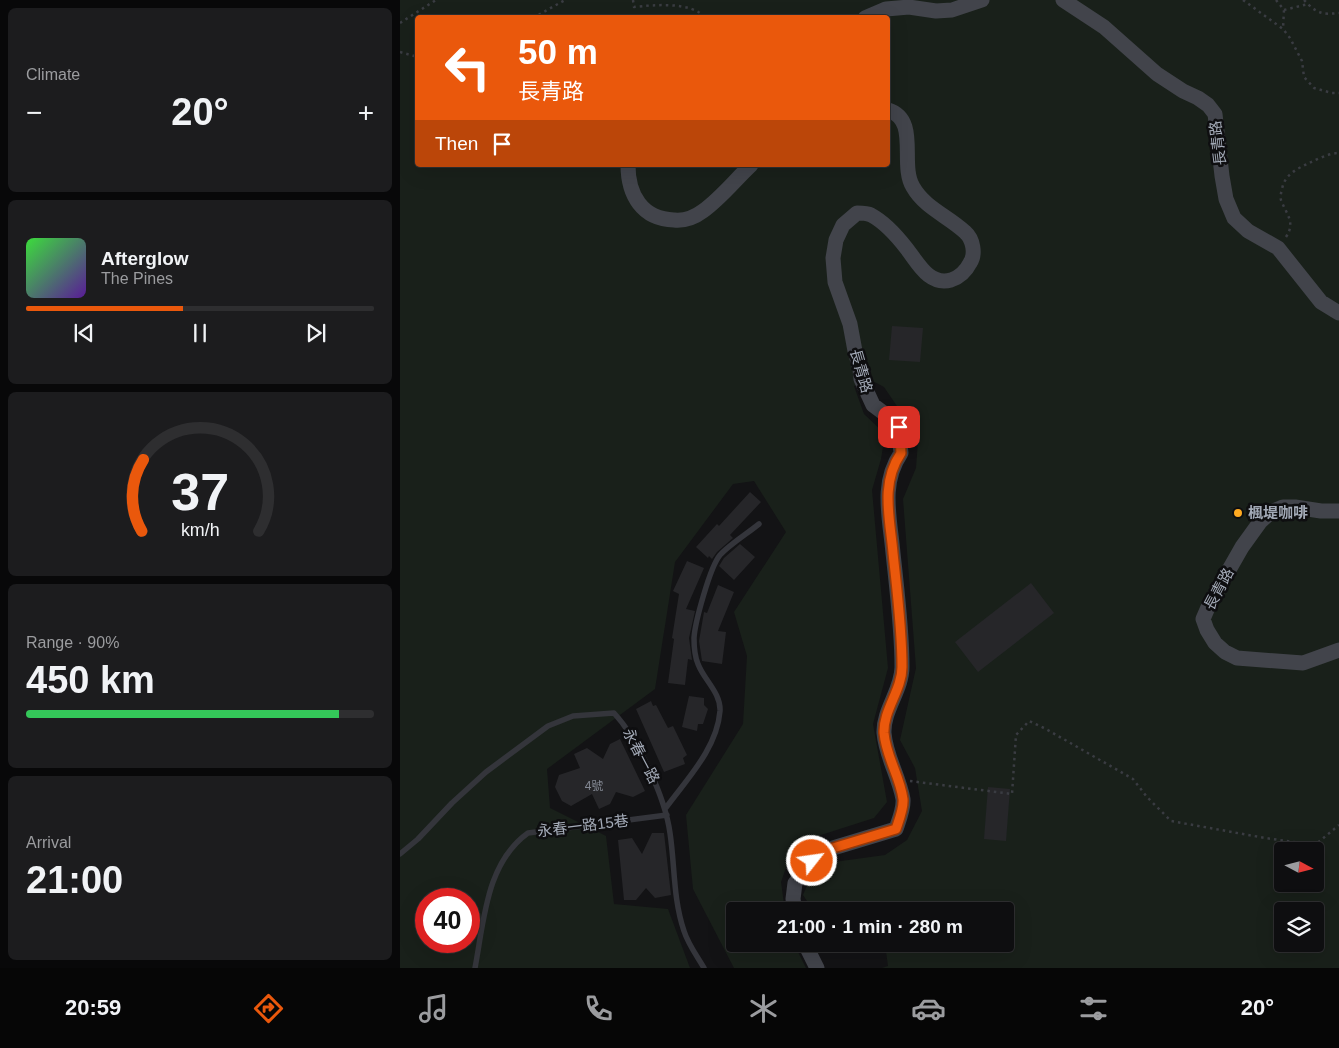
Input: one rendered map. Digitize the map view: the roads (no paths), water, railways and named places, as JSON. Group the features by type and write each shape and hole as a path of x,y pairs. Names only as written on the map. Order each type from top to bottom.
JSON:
{"street":[{"path":"872,15 886,9 909,7 936,11 952,10 982,0"},
{"name":"長青路","path":"1063,0 1104,27 1157,74 1208,104 1215,114 1226,199 1234,218 1248,231 1278,248 1321,302 1339,313"},
{"name":"長青路","path":"794,902 795,883 812,861 823,851 896,829 903,800 886,749 884,731 887,713 897,690 902,670 893,552 888,518 888,491 895,463 901,453 902,435 899,427 893,420 873,405 861,380 850,324 835,282 833,258 836,240 843,225 856,213 870,214 888,227 908,250 919,267 927,274 936,279 950,281 964,274 972,261 973,253 972,240 966,232 923,200 913,187 907,172 905,125 901,117 890,111"},
{"path":"628,167 633,192 639,204 648,214 657,218 678,220 702,212 749,167"},
{"name":"長青路","path":"1339,511 1283,507 1271,512 1260,522 1242,547 1203,619 1206,630 1215,642 1224,652 1236,658 1303,663 1339,650"},
{"path":"809,952 817,968"}],"lane":[{"path":"666,812 705,754 713,738 720,710 718,696 703,676 697,661 694,638 700,607 720,556 759,524"},
{"name":"永春一路","path":"400,854 418,839 486,772 548,726 573,716 614,713 626,726 663,800 670,832 676,905 684,933 704,968"},
{"name":"永春一路15巷","path":"475,968 488,893 500,866 516,842 528,833 666,812"}],"place":[{"name":"楓堤咖啡","path":"1238,513"}]}
